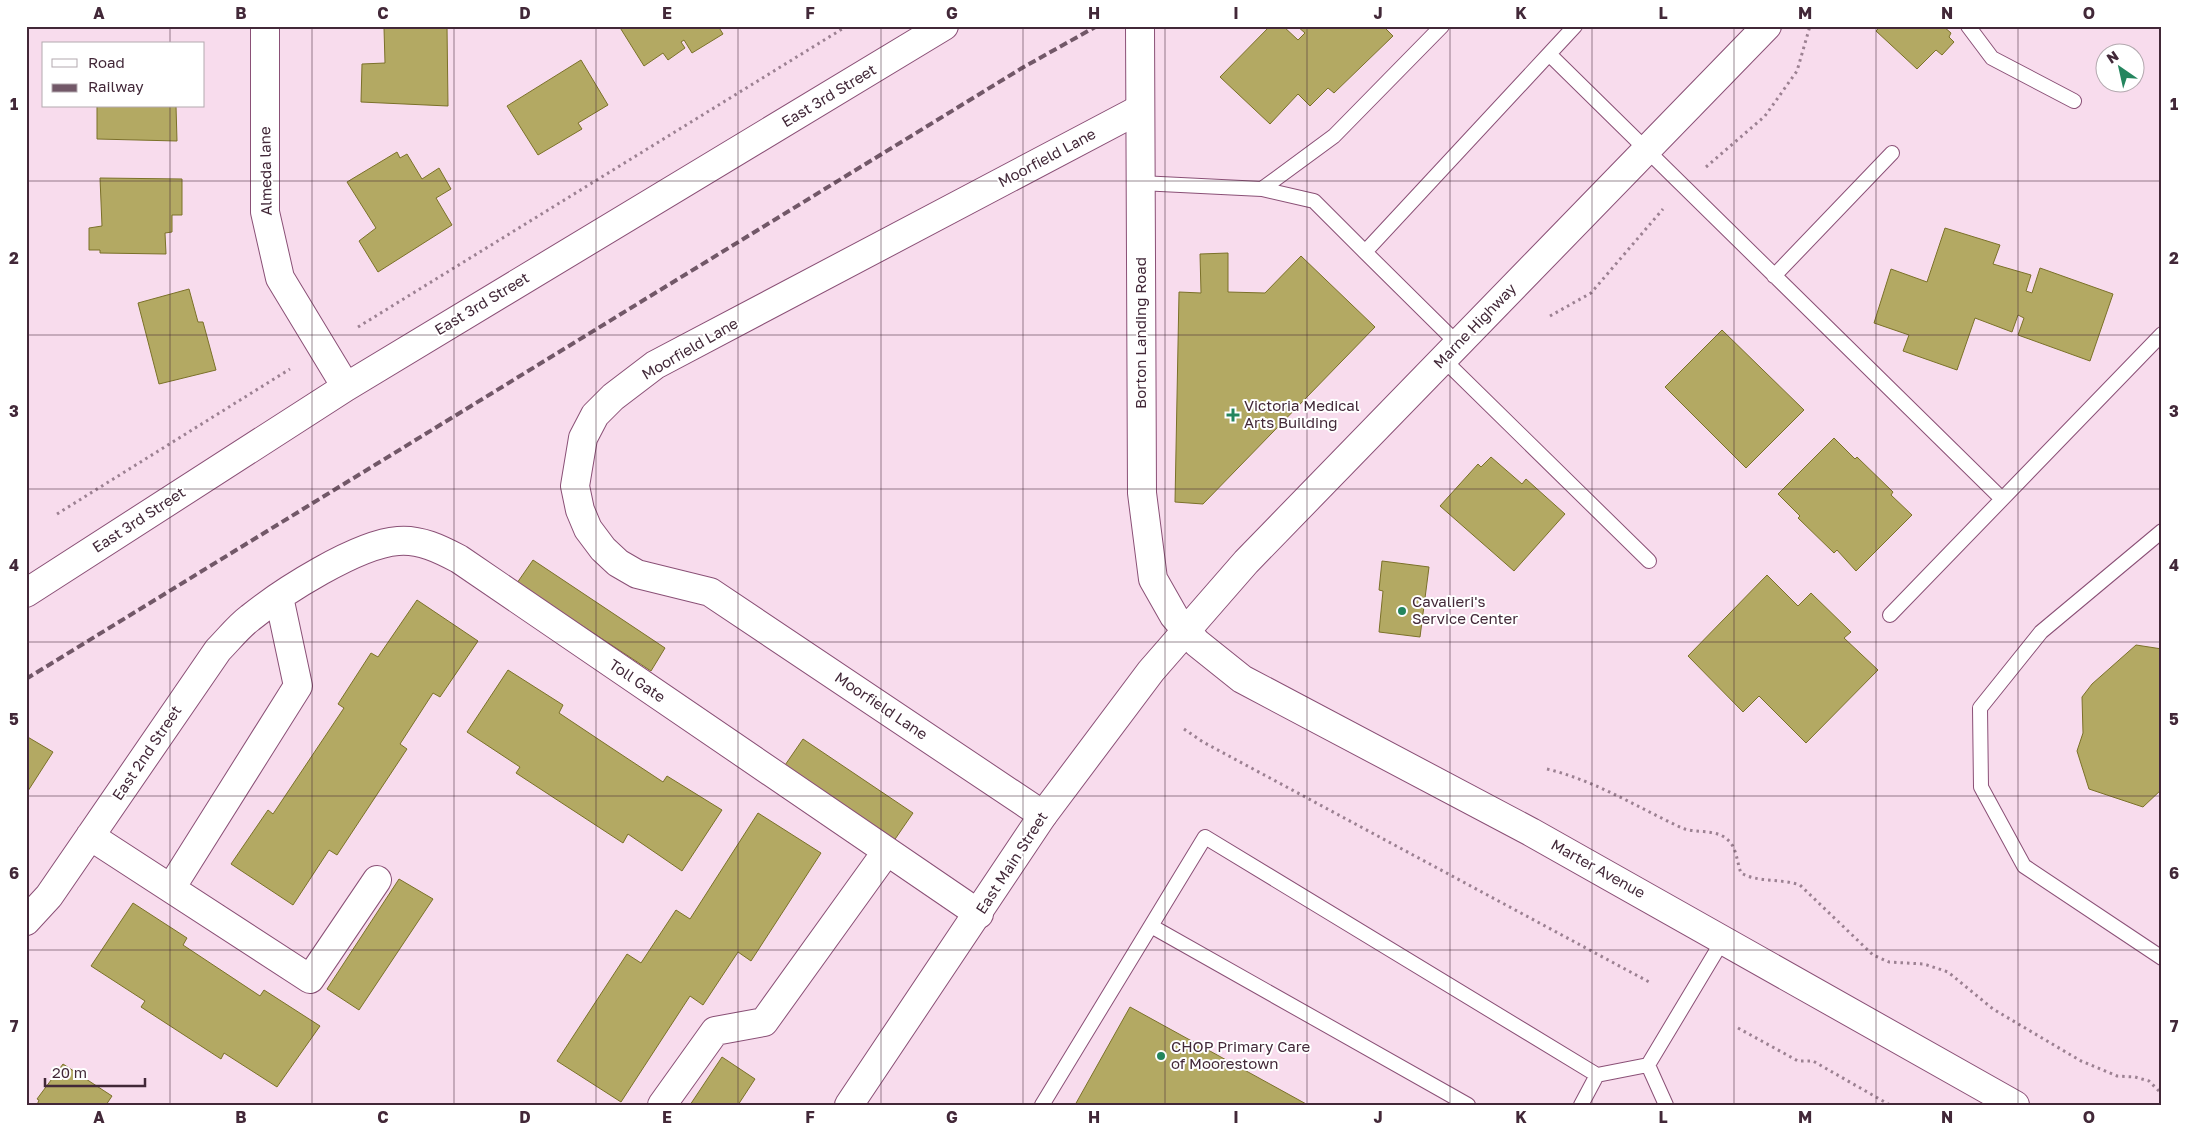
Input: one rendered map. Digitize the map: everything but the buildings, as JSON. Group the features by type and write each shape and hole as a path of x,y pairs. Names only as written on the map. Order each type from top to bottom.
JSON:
{"street":[{"name":"Almeda lane","path":"265,26 265,212 280,278 346,386"},
{"name":"East 3rd Street","path":"26,593 346,386 944,26"},
{"name":"Borton Landing Road","path":"1140,26 1142,493 1153,579 1174,616 1186,629"},
{"name":"Marne Highway","path":"1186,629 1246,562 1767,26"},
{"name":"Moorfield Lane","path":"1043,815 710,592 637,574 618,563 603,549 588,529 580,510 575,486 577,464 583,438 595,415 613,397 655,365 1140,109"},
{"name":"Toll Gate","path":"280,597 352,555 375,545 398,540 417,542 435,547 459,559 978,914"},
{"name":"East 2nd Street","path":"26,921 49,896 218,650 249,619 280,597"},
{"path":"171,888 298,686 280,597"},
{"name":"East Main Street","path":"849,1105 1043,815 1125,704 1186,629"},
{"name":"Marter Avenue","path":"1186,629 1204,649 1242,679 1531,832 2015,1105"},
{"path":"90,836 310,979 377,880"},
{"path":"662,1105 715,1031 764,1022 887,851"}],"lane":[{"path":"1262,190 1334,136 1442,26"},
{"path":"1365,252 1575,26"},
{"path":"1968,26 1992,58 2074,101"},
{"path":"1549,54 2002,499"},
{"path":"1774,276 1892,153"},
{"path":"1140,183 1262,190 1314,201 1365,252 1450,352 1649,561"},
{"path":"1890,615 2162,334"},
{"path":"2162,531 2041,632 1980,708 1981,787 2024,866 2162,958"},
{"path":"1042,1105 1205,838 1597,1075 1648,1065 1723,940"},
{"path":"1151,926 1468,1105"},
{"path":"1648,1065 1666,1105"},
{"path":"1581,1105 1597,1075"}],"path":[{"path":"358,327 847,26"},
{"path":"1706,167 1765,116 1797,71 1810,26"},
{"path":"1550,316 1590,293 1663,210"},
{"path":"56,514 290,369"},
{"path":"1184,729 1203,742 1651,983"},
{"path":"1548,769 1577,776 1684,829 1719,834 1729,840 1734,849 1741,873 1753,880 1786,880 1800,885 1873,956 1889,962 1924,964 1948,972 1993,1009 2081,1061 2117,1076 2135,1077 2149,1081 2162,1094"},
{"path":"1738,1028 1798,1061 1813,1061 1890,1105"}],"railway":[{"path":"26,679 1022,68 1097,26"}],"place":[{"name":"Victoria Medical Arts Building","path":"1233,415"},
{"name":"Cavalieri's Service Center","path":"1402,611"},
{"name":"CHOP Primary Care of Moorestown","path":"1161,1056"}]}
